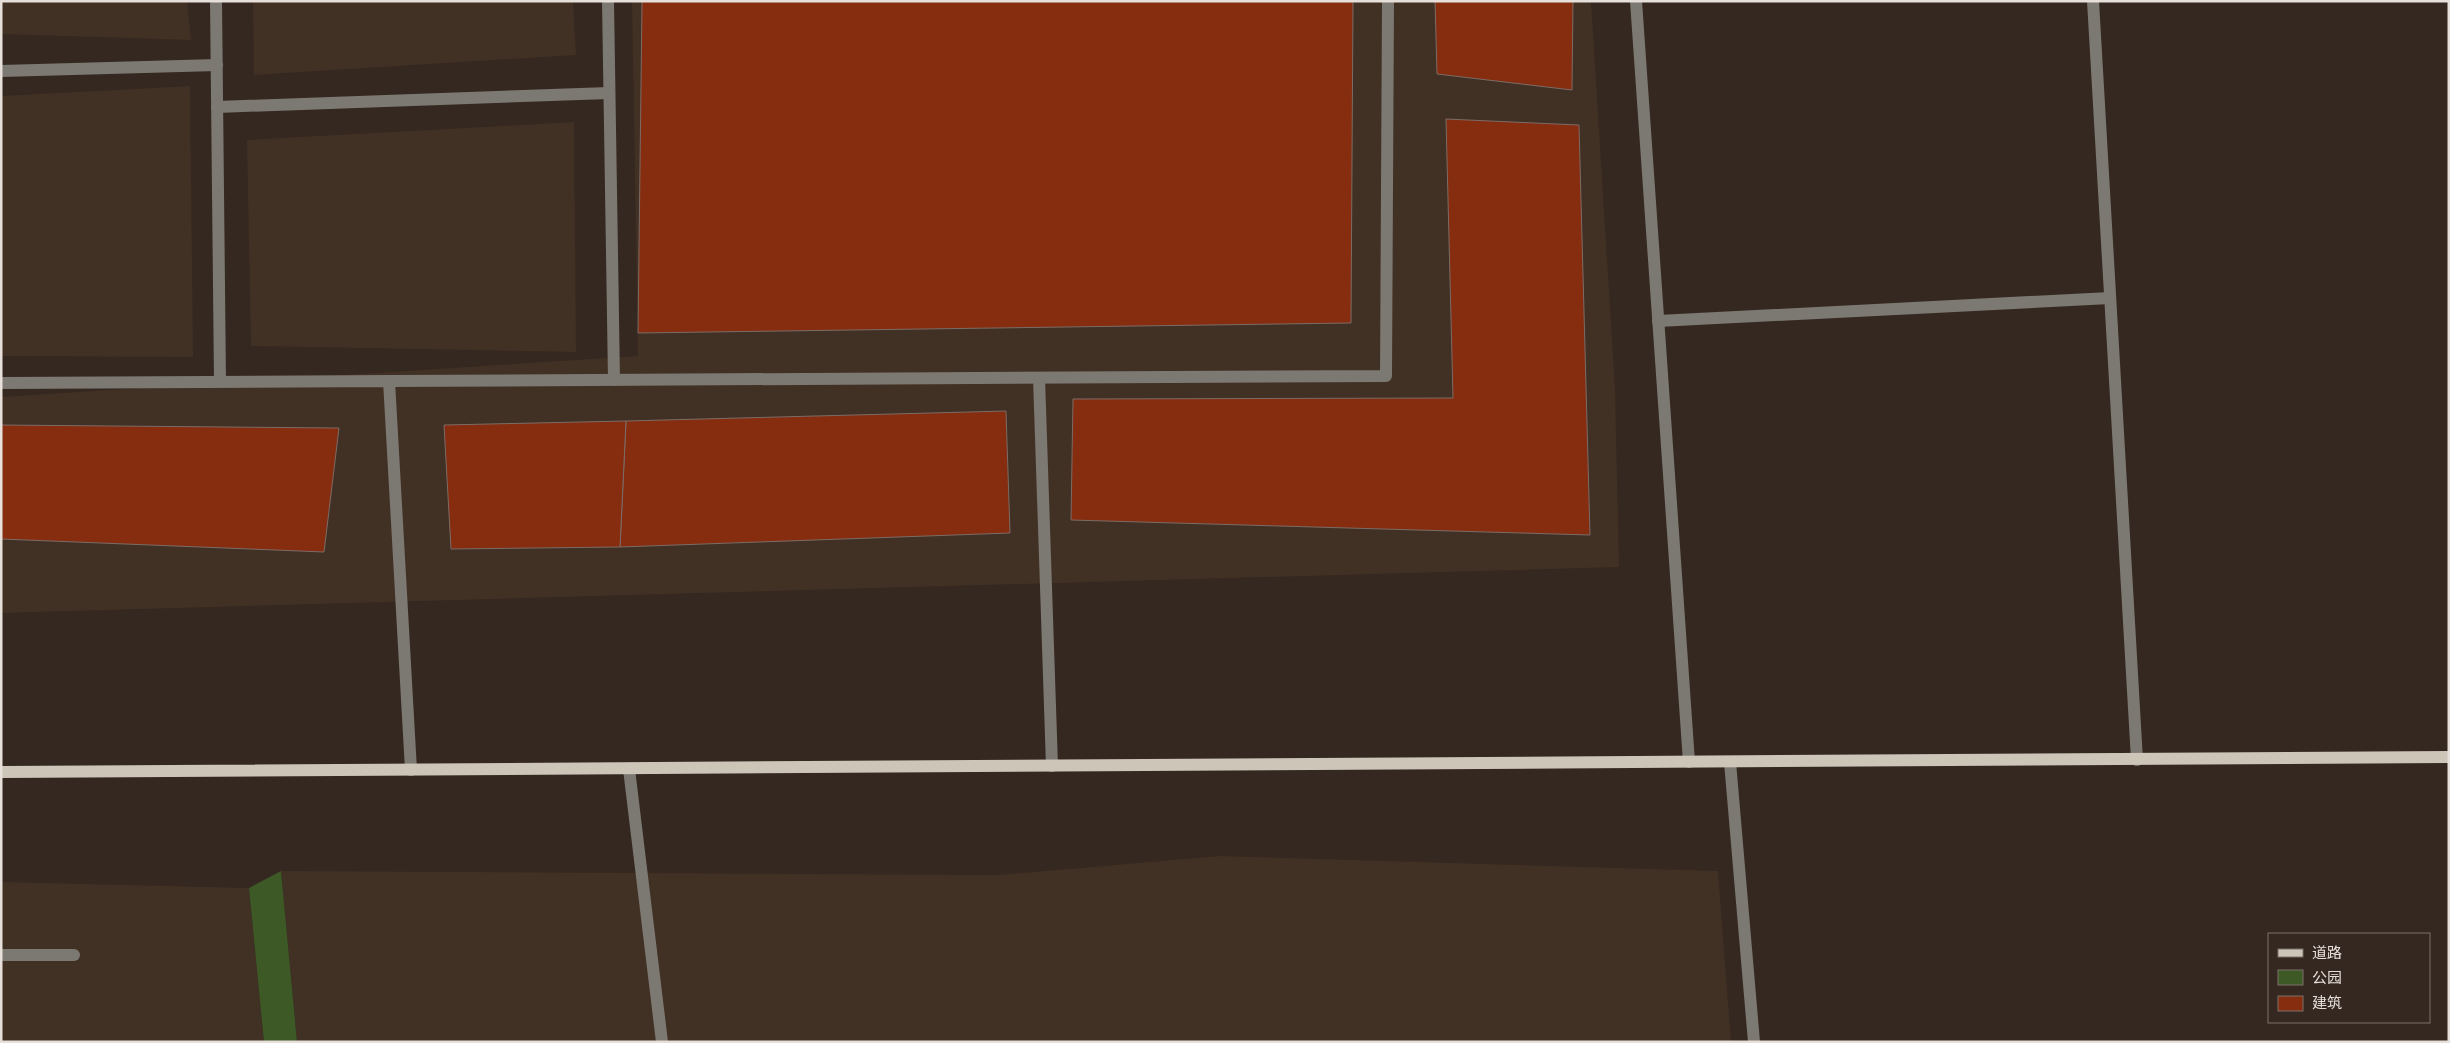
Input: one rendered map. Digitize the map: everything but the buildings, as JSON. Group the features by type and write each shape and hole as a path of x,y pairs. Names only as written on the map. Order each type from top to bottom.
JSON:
{"main road":[{"path":"1,772 2449,757"}],"street":[{"path":"216,1 220,382"},
{"path":"608,1 614,380"},
{"path":"1,382 1386,376 1388,1"},
{"path":"1636,1 1689,762"},
{"path":"2093,1 2137,760"},
{"path":"1,71 217,65"},
{"path":"217,107 609,93"},
{"path":"1658,321 2110,298"},
{"path":"1039,378 1052,766"},
{"path":"389,381 411,770"},
{"path":"1730,762 1754,1042"},
{"path":"629,769 662,1042"},
{"path":"1,955 74,955"}],"shaded area":[{"path":"1,1 187,1 191,40 1,34"},
{"path":"253,1 573,1 576,55 254,75"},
{"path":"632,1 1591,1 1615,387 1619,567 1,613 1,397 638,356"},
{"path":"190,86 193,357 1,356 1,96"},
{"path":"574,122 576,352 251,346 247,140"},
{"path":"1220,856 1718,871 1731,1042 297,1042 281,871 998,875"},
{"path":"1,882 249,888 264,1042 1,1042"}],"green space":[{"path":"281,871 297,1042 264,1042 249,888"}]}
